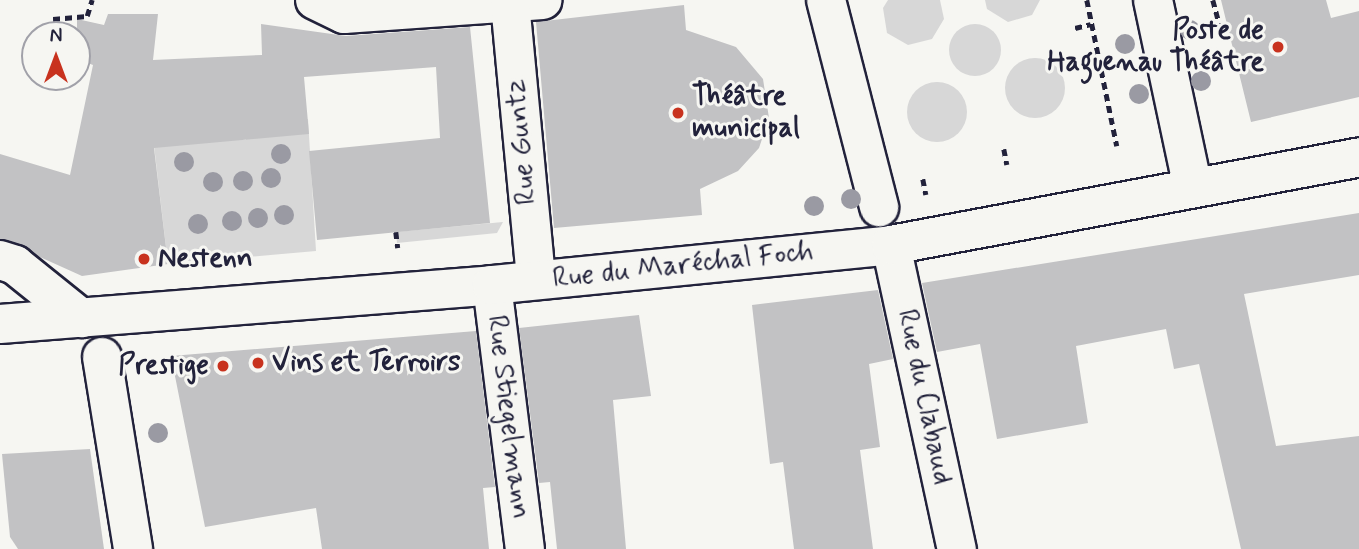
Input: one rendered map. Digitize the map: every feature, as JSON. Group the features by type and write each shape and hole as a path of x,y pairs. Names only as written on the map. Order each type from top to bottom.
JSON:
{"street":[{"path":"316,0 344,14 526,2"},
{"path":"826,0 879,207"},
{"path":"1153,0 1193,188"},
{"name":"Rue Guntz","path":"526,2 530,227 536,280"},
{"name":"Rue du Maréchal Foch","path":"0,324 492,285 891,245 1359,157"},
{"name":"Rue du Clabaud","path":"891,245 957,549"},
{"path":"0,260 15,265 81,318"},
{"name":"Rue Stiegelmann","path":"492,285 525,549"},
{"path":"102,357 133,549"}],"path":[{"path":"53,19 87,16 92,0"},
{"path":"1087,0 1117,146"},
{"path":"1213,0 1220,27"},
{"path":"1215,10 1222,8"},
{"path":"1074,28 1091,24"},
{"path":"1004,149 1007,165"},
{"path":"923,179 926,199"},
{"path":"396,232 397,248"}],"shaded area":[{"path":"888,0 940,0 944,19 932,39 908,45 887,33 883,8"},
{"path":"985,0 1040,0 1032,15 1008,22 987,9"},
{"path":"975,24 985,26 993,32 999,40 999,60 993,68 985,74 975,76 965,74 957,68 951,60 949,50 951,40 957,32 965,26"},
{"path":"1035,58 1052,63 1060,71 1065,88 1060,105 1052,113 1035,118 1018,113 1010,105 1005,88 1010,71 1018,63"},
{"path":"937,82 958,91 967,112 958,133 937,142 916,133 907,112 916,91"},
{"path":"308,119 316,251 168,264 153,137 246,140 245,124"},
{"path":"503,222 497,233 397,243 396,232"}],"building":[{"path":"1221,0 1326,0 1331,18 1359,11 1359,97 1251,122"},
{"name":"Théâtre municipal","path":"684,5 686,30 736,47 763,79 769,118 759,148 738,171 700,189 702,215 554,228 536,22"},
{"path":"108,14 158,14 153,60 262,55 261,24 346,36 470,27 490,223 317,240 309,151 440,138 436,67 304,77 309,134 154,148 168,264 82,276 0,239 0,154 70,175 88,91 91,91 91,22 104,25"},
{"path":"1359,213 1359,275 1244,294 1276,446 1359,436 1359,549 1241,549 1199,364 1174,369 1166,329 1076,346 1088,423 997,439 980,344 937,352 922,283"},
{"path":"878,290 893,359 869,364 880,447 860,450 873,549 794,549 783,462 770,464 752,305"},
{"path":"639,315 651,396 613,400 626,549 557,549 550,482 539,483 519,328"},
{"path":"476,331 495,487 483,488 489,549 322,549 316,508 205,527 171,356"},
{"path":"90,449 104,549 18,549 10,537 2,454"}],"place":[{"name":"Poste de Haguenau Théâtre","path":"1278,47"},
{"name":"Théâtre municipal","path":"678,113"},
{"name":"Nestenn","path":"144,259"},
{"name":"Vins et Terroirs","path":"258,363"},
{"name":"Prestige","path":"223,366"}]}
